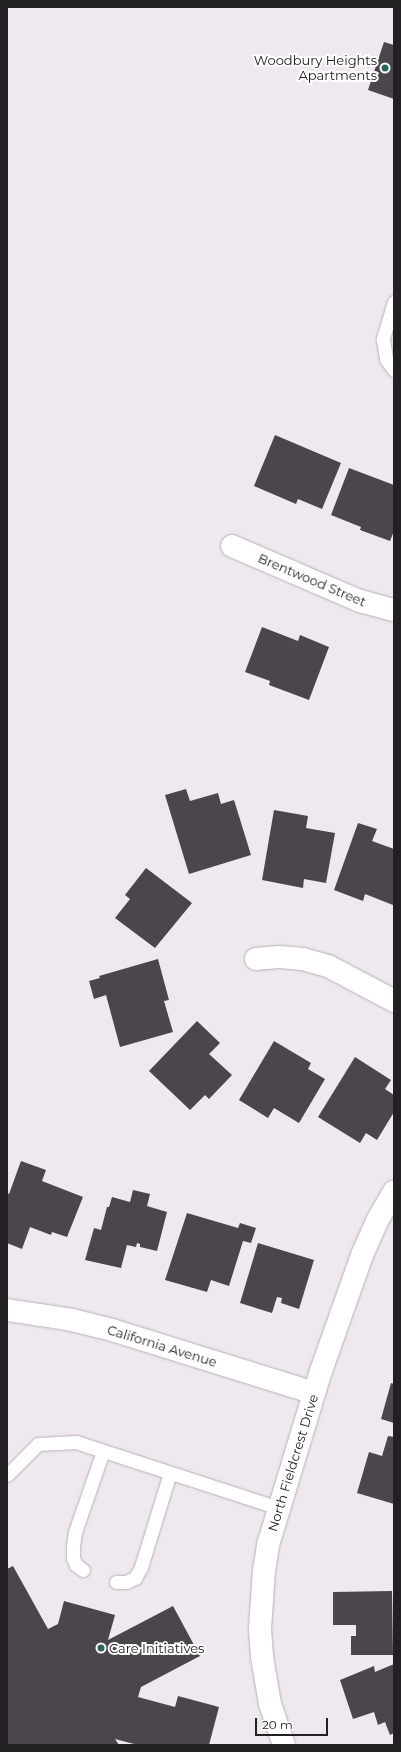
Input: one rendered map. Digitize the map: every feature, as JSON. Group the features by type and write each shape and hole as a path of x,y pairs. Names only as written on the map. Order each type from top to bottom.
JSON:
{"street":[{"name":"Brentwood Street","path":"232,546 360,601 394,610"},
{"path":"256,959 280,957 303,959 328,966 354,978 394,1001"},
{"name":"North Fieldcrest Drive","path":"284,1745 270,1704 262,1657 260,1629 264,1571 268,1545 314,1393 362,1255 377,1221 394,1192"},
{"name":"California Avenue","path":"7,1310 72,1320 112,1330 314,1393"}],"lane":[{"path":"394,302 382,339 386,359 394,370"},
{"path":"7,1475 38,1444 76,1442 279,1508"},
{"path":"84,1570 76,1565 72,1558 75,1532 103,1451"},
{"path":"116,1582 126,1582 135,1578 141,1567 170,1473"}],"building":[{"name":"Woodbury Heights Apartments","path":"384,42 394,45 394,99 368,90"},
{"path":"275,435 341,463 322,509 298,499 296,504 254,486"},
{"path":"349,468 394,485 394,531 390,541 360,530 361,527 331,515"},
{"path":"262,627 298,641 300,635 329,647 309,700 269,685 270,681 245,672"},
{"path":"186,789 190,801 218,793 221,804 234,800 251,855 189,874 165,795"},
{"path":"274,810 308,816 306,828 335,833 326,883 304,879 303,888 262,880"},
{"path":"358,823 377,829 372,841 394,849 393,905 365,894 363,901 334,890"},
{"path":"146,868 192,903 155,948 115,918 130,899 125,895"},
{"path":"158,959 169,1000 164,1001 173,1032 120,1047 106,995 94,999 89,981 100,978 99,976"},
{"path":"197,1021 220,1043 209,1054 232,1075 209,1099 205,1095 190,1110 149,1071"},
{"path":"274,1041 311,1063 308,1069 325,1079 299,1123 274,1108 268,1118 239,1100"},
{"path":"355,1057 391,1080 385,1089 394,1095 394,1112 377,1140 366,1133 360,1143 318,1117"},
{"path":"21,1161 46,1170 42,1181 83,1197 67,1237 52,1232 51,1235 30,1227 22,1249 7,1243 7,1193 9,1194"},
{"path":"133,1190 150,1194 147,1206 167,1212 157,1251 140,1247 140,1244 137,1243 136,1247 127,1245 121,1268 85,1260 94,1228 101,1230 107,1207 109,1207 112,1197 130,1202"},
{"path":"187,1213 238,1228 240,1223 256,1228 251,1243 243,1241 229,1286 211,1280 207,1292 165,1280"},
{"path":"258,1243 314,1260 299,1309 281,1303 282,1298 277,1297 272,1313 240,1303"},
{"path":"391,1383 394,1384 394,1423 381,1419"},
{"path":"388,1436 394,1437 394,1504 357,1493 369,1452 382,1456"},
{"name":"Care Initiatives","path":"13,1566 48,1629 58,1624 64,1601 115,1615 108,1640 173,1606 200,1656 141,1687 138,1697 175,1707 178,1696 219,1707 209,1745 138,1745 115,1739 119,1745 7,1745 7,1569"},
{"path":"392,1591 393,1655 351,1655 351,1636 356,1636 356,1625 333,1625 333,1592"},
{"path":"394,1664 394,1733 390,1735 385,1722 378,1725 374,1712 353,1719 340,1680 374,1666 375,1672"}],"place":[{"name":"Woodbury Heights Apartments","path":"385,68"},
{"name":"Care Initiatives","path":"101,1648"}]}
